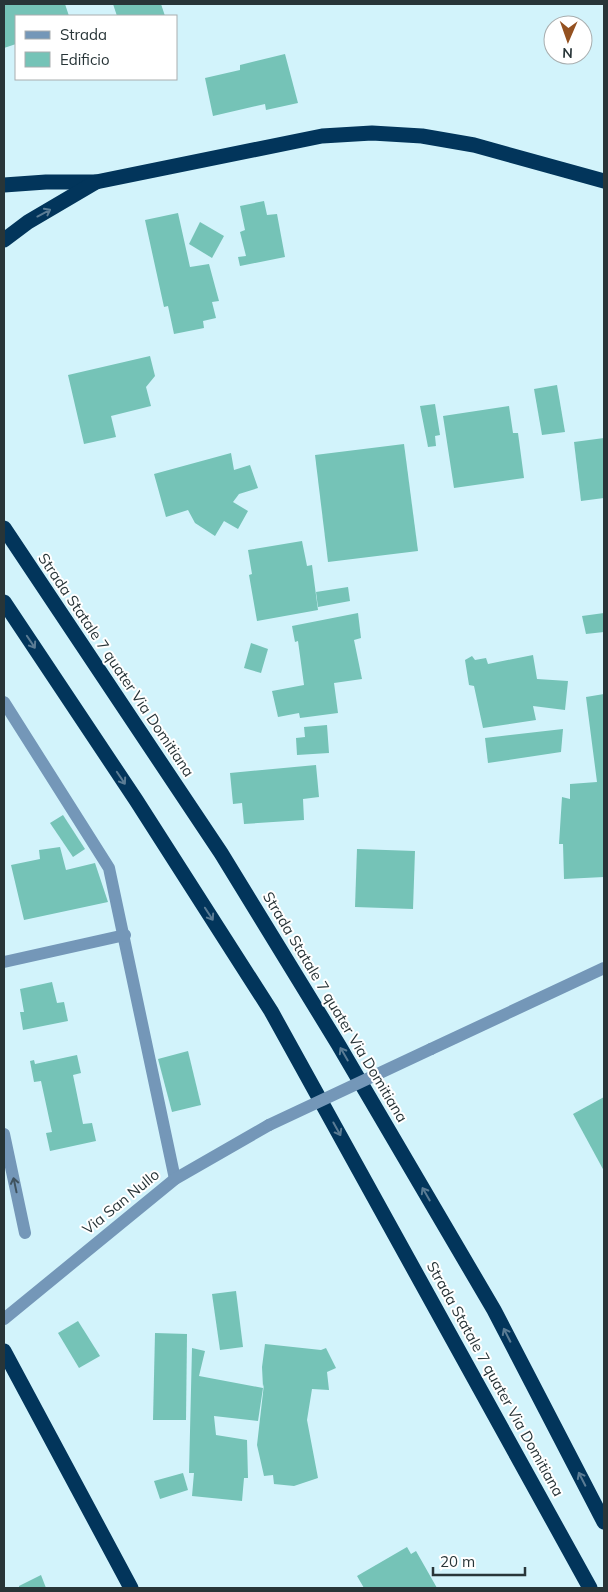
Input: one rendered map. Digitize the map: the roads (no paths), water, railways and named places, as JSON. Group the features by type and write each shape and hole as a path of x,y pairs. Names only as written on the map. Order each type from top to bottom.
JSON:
{"highway":[{"path":"4,185 46,182 96,182 322,136 372,133 422,136 474,145 604,181"},
{"path":"4,240 28,222 96,182"},
{"name":"Strada Statale 7 quater Via Domitiana","path":"4,528 221,853 333,1036 494,1310 604,1522"},
{"name":"Strada Statale 7 quater Via Domitiana","path":"4,602 136,800 271,1012 590,1588"},
{"path":"4,1351 132,1588"}],"street":[{"path":"4,702 109,868 125,935 176,1179"},
{"path":"4,962 125,935"},
{"name":"Via San Nullo","path":"4,1319 176,1179 269,1125 604,968"},
{"path":"4,1134 25,1233"}]}
